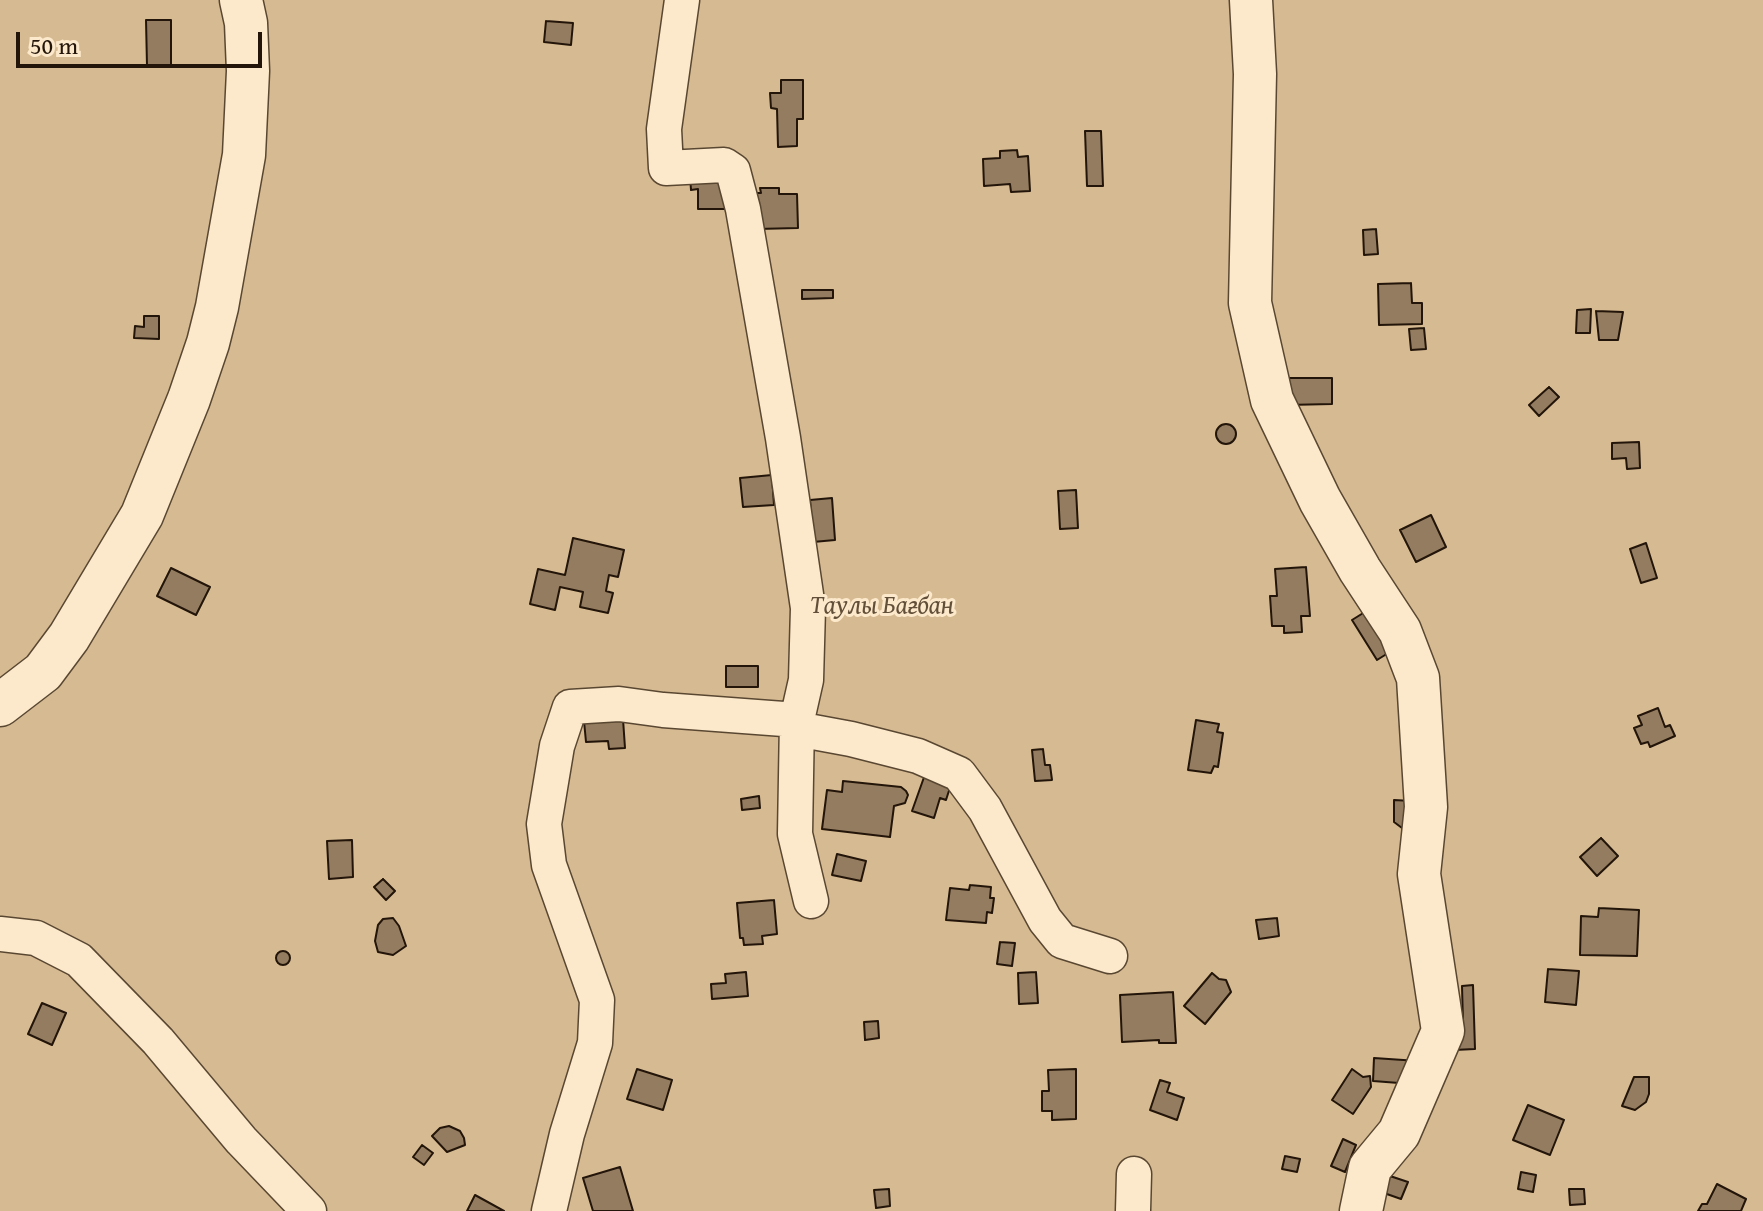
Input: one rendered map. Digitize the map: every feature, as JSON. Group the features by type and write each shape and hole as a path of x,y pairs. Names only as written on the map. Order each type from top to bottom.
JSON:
{"street":[{"path":"0,705 43,672 69,637 112,567 142,515 198,371 217,307 244,155 248,71 246,23 241,0"},
{"path":"682,0 664,129 666,168 724,165 733,171 743,209 783,438 808,608 806,680 797,724 795,834 811,901"},
{"path":"1251,0 1255,74 1250,303 1272,400 1320,500 1400,631 1418,678 1426,807 1419,874 1443,1031 1399,1133 1370,1168 1361,1211"},
{"path":"549,1211 567,1134 595,1043 597,1000 549,865 544,824 557,746 570,707 619,704 797,724 918,756 959,774 985,809 1045,920 1062,941 1110,956"},
{"path":"0,934 36,938 79,960 158,1041 241,1140 309,1211"},
{"path":"1133,1211 1134,1174"}],"green space":[{"name":"Таулы Бағбан","path":"0,0 1763,0 1763,1211 0,1211"}],"building":[{"path":"146,20 171,20 171,66 147,66"},
{"path":"546,21 573,23 571,45 544,42"},
{"path":"781,80 803,80 803,119 797,119 797,146 778,147 777,109 771,108 770,93 781,93"},
{"path":"1085,131 1101,131 1103,186 1087,186"},
{"path":"1017,150 1018,157 1028,156 1030,191 1011,192 1010,184 984,186 983,159 1000,158 1000,151"},
{"path":"690,176 728,176 729,209 698,209 698,189 691,190"},
{"path":"760,188 779,188 779,194 797,194 798,228 757,229 756,193 761,193"},
{"path":"1376,229 1378,254 1364,255 1363,230"},
{"path":"1411,283 1412,303 1422,303 1422,324 1379,325 1378,284"},
{"path":"802,290 833,290 833,298 802,299"},
{"path":"1591,309 1590,333 1576,333 1577,310"},
{"path":"1596,311 1623,312 1618,340 1599,340"},
{"path":"144,316 159,316 159,339 134,338 135,326 144,327"},
{"path":"1424,328 1426,349 1411,350 1409,329"},
{"path":"1285,378 1332,378 1332,404 1286,405"},
{"path":"1549,387 1559,397 1539,416 1529,405"},
{"path":"1226,424 1233,427 1236,434 1233,441 1226,444 1219,441 1216,434 1219,427"},
{"path":"1639,442 1640,468 1627,469 1626,458 1612,459 1612,443"},
{"path":"772,475 774,505 743,507 740,478"},
{"path":"1076,490 1078,528 1060,529 1058,491"},
{"path":"832,498 835,540 813,542 810,500"},
{"path":"1431,515 1446,547 1416,562 1400,530"},
{"path":"573,538 624,550 618,577 609,575 606,591 613,593 608,613 580,607 583,592 560,587 555,610 530,604 538,569 565,575"},
{"path":"1646,543 1657,578 1641,583 1630,549"},
{"path":"1306,567 1310,616 1301,616 1302,632 1284,633 1284,626 1272,626 1270,596 1277,596 1275,569"},
{"path":"171,568 210,587 196,615 157,596"},
{"path":"1368,610 1393,650 1377,660 1352,620"},
{"path":"726,666 758,666 758,687 726,687"},
{"path":"1658,708 1665,727 1670,725 1675,736 1650,747 1648,742 1641,744 1634,728 1642,725 1638,716"},
{"path":"623,719 625,748 609,749 608,741 586,742 584,721"},
{"path":"1196,720 1219,724 1217,732 1223,733 1218,767 1214,766 1211,773 1188,770"},
{"path":"1043,749 1045,765 1050,765 1052,780 1035,781 1032,750"},
{"path":"928,766 954,775 946,800 940,798 934,818 912,811"},
{"path":"843,781 901,787 906,791 905,803 894,806 890,837 822,829 827,790 842,792"},
{"path":"759,796 760,808 742,810 741,799"},
{"path":"1394,800 1412,801 1412,828 1402,828 1394,822"},
{"path":"1601,838 1618,856 1597,876 1580,857"},
{"path":"352,840 353,877 329,879 327,841"},
{"path":"837,854 866,861 861,881 832,875"},
{"path":"383,879 395,891 386,900 374,887"},
{"path":"970,885 991,887 990,898 994,898 992,913 987,912 986,923 946,920 950,888 969,890"},
{"path":"774,900 777,934 762,936 763,944 744,945 743,938 740,938 737,903"},
{"path":"1599,908 1639,910 1637,956 1580,955 1581,916 1598,917"},
{"path":"393,918 406,946 393,955 378,952 375,941 378,925 383,919"},
{"path":"1277,918 1279,936 1259,939 1256,920"},
{"path":"1000,942 1015,943 1012,966 997,964"},
{"path":"283,951 290,958 283,965 276,958"},
{"path":"1548,969 1579,971 1576,1005 1545,1002"},
{"path":"746,972 748,996 712,999 711,984 726,983 725,974"},
{"path":"1036,972 1038,1003 1019,1004 1018,973"},
{"path":"1212,973 1226,980 1231,992 1205,1024 1184,1006"},
{"path":"1473,985 1475,1049 1454,1050 1463,1023 1462,986"},
{"path":"1173,992 1176,1043 1159,1043 1159,1040 1122,1042 1120,995"},
{"path":"42,1003 66,1013 52,1045 28,1034"},
{"path":"878,1021 879,1038 865,1040 864,1022"},
{"path":"1374,1058 1418,1061 1399,1083 1373,1081"},
{"path":"637,1069 672,1080 663,1110 627,1099"},
{"path":"1076,1069 1076,1119 1052,1120 1052,1111 1042,1111 1042,1091 1049,1091 1048,1070"},
{"path":"1352,1069 1363,1077 1370,1076 1371,1087 1353,1114 1332,1100"},
{"path":"1634,1077 1649,1077 1646,1102 1635,1110 1622,1106"},
{"path":"1160,1080 1170,1083 1167,1092 1184,1098 1177,1120 1150,1110"},
{"path":"1528,1105 1564,1120 1550,1155 1513,1140"},
{"path":"449,1126 460,1131 465,1145 447,1152 432,1136 440,1128"},
{"path":"1343,1139 1356,1145 1345,1172 1331,1166"},
{"path":"422,1145 433,1153 424,1165 413,1157"},
{"path":"1285,1156 1300,1159 1297,1172 1282,1169"},
{"path":"620,1167 633,1211 593,1211 583,1178"},
{"path":"1521,1172 1536,1175 1533,1192 1518,1189"},
{"path":"1390,1176 1408,1182 1401,1199 1384,1193"},
{"path":"1717,1184 1746,1199 1741,1211 1698,1211 1702,1204 1707,1204"},
{"path":"889,1189 890,1206 876,1208 874,1190"},
{"path":"1569,1189 1584,1189 1585,1204 1570,1205"},
{"path":"475,1195 504,1211 467,1211"}]}
